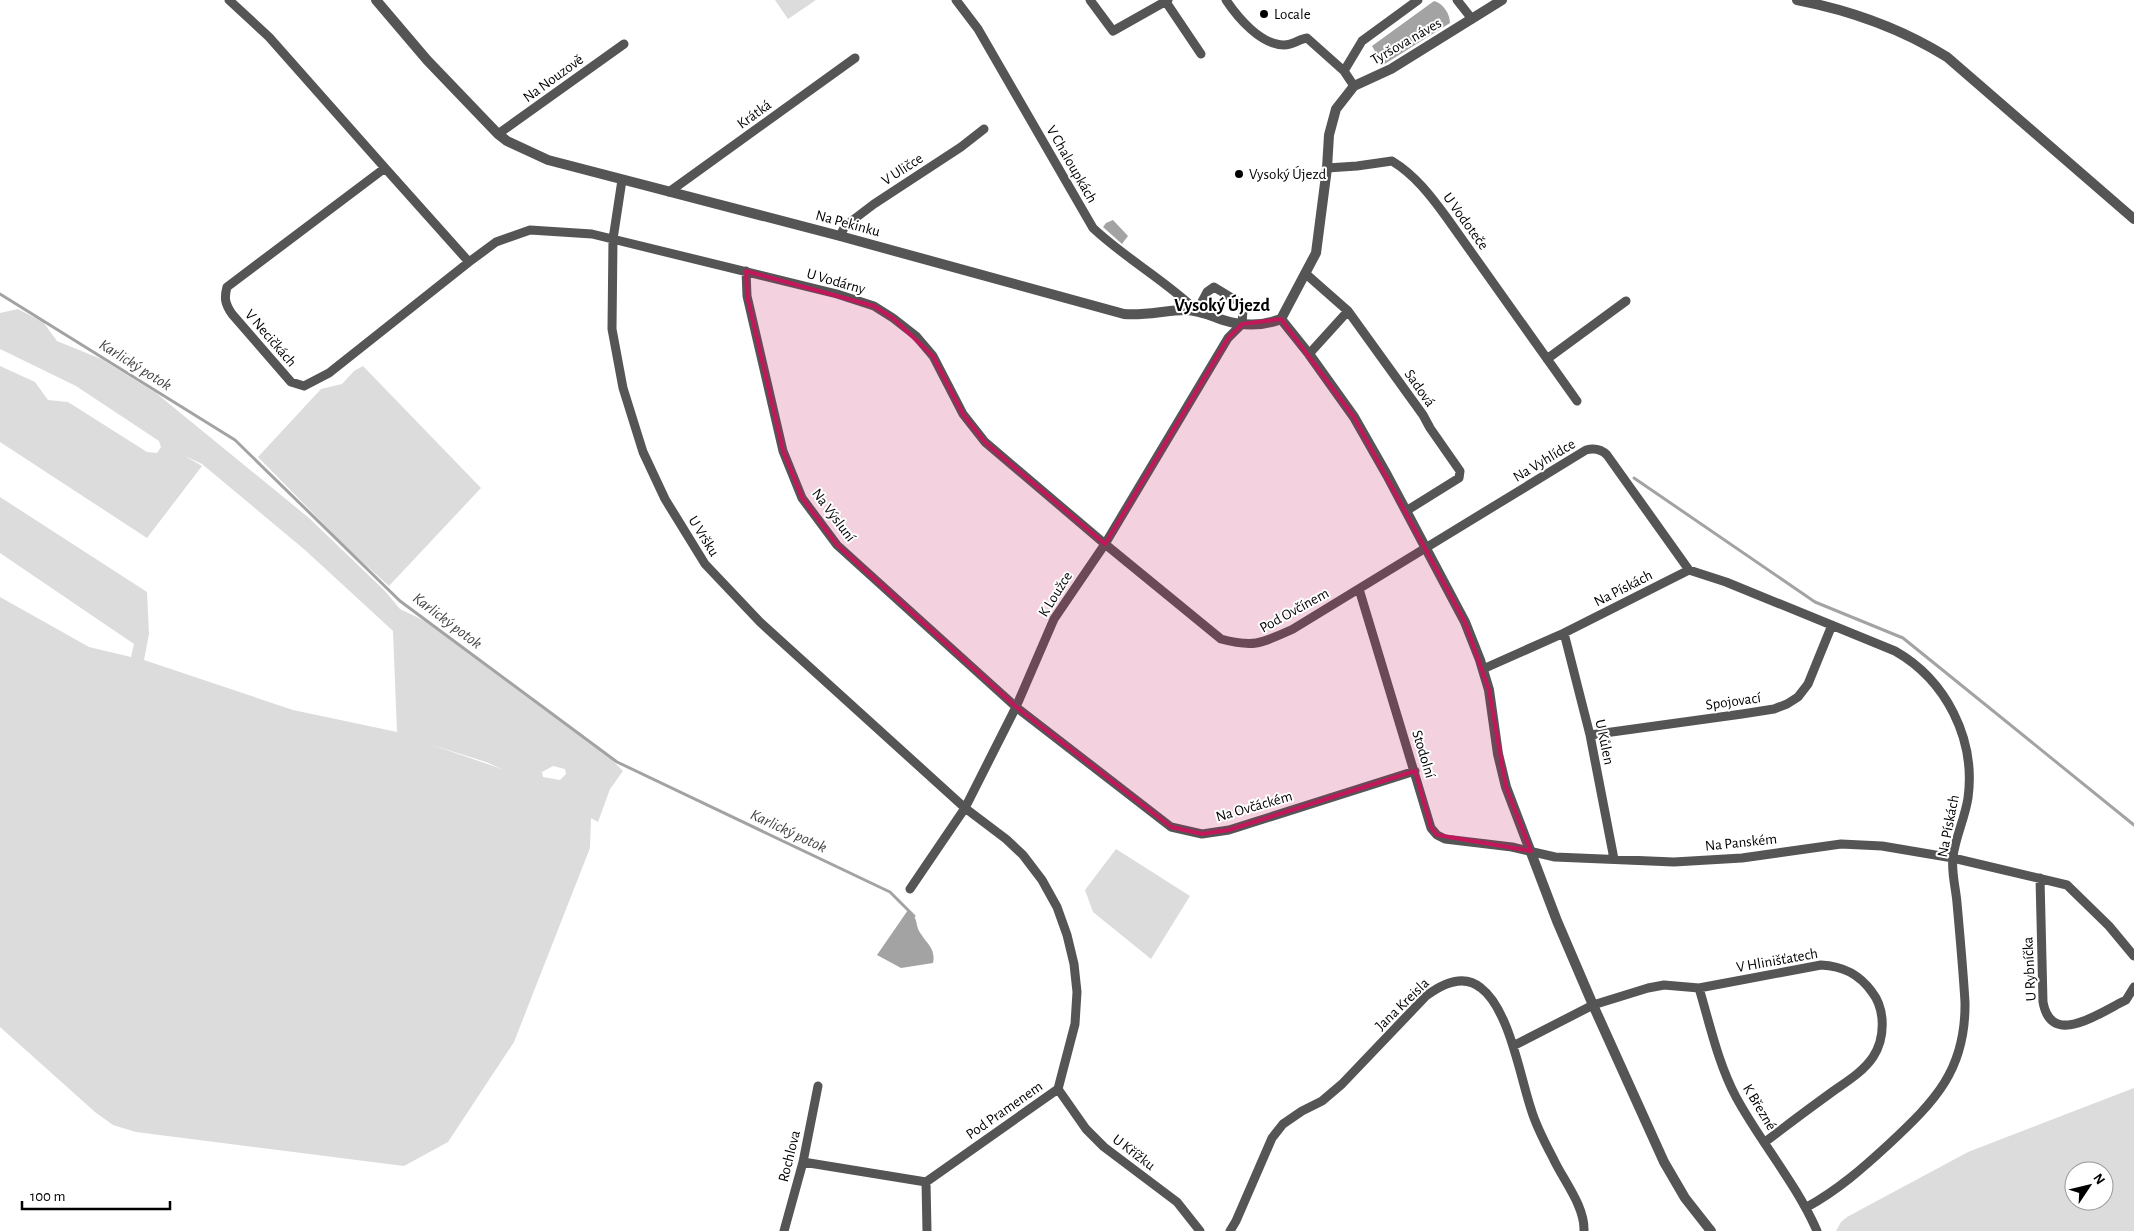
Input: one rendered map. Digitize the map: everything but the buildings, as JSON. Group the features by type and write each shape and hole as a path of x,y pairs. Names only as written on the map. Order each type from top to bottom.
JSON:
{"street":[{"path":"229,0 269,37 469,262"},
{"name":"Na Pekinku","path":"376,0 427,60 498,134 507,141 548,160 840,236 1124,314 1146,315 1186,310 1197,311"},
{"name":"V Chaloupkách","path":"956,0 978,29 1093,228 1107,242 1175,290 1197,311"},
{"path":"1090,0 1113,31 1167,1 1201,54"},
{"path":"1226,0 1244,25 1266,38 1282,45 1307,38 1344,71 1354,86"},
{"name":"Tyršova náves","path":"1344,71 1362,41 1418,0"},
{"path":"1456,0 1472,19"},
{"name":"Tyršova náves","path":"1281,319 1316,254 1327,168 1329,134 1336,109 1354,86 1390,69 1502,0"},
{"path":"1797,0 1867,19 1930,47 1947,57 2134,219"},
{"name":"Na Nouzově","path":"498,134 624,44"},
{"name":"Krátká","path":"669,192 855,58"},
{"name":"V Uličce","path":"840,236 845,226 874,204 960,148 984,129"},
{"name":"U Vodoteče","path":"1327,168 1392,161 1406,169 1442,210 1577,401"},
{"name":"V Necičkách","path":"385,168 227,287 224,296 226,306 291,382 304,386 329,372 469,262"},
{"name":"U Vršku","path":"622,180 613,239 612,329 623,388 643,452 665,499 705,564 760,622 965,808"},
{"name":"U Vodárny","path":"469,262 496,242 530,230 592,234 746,271 874,306 916,336 932,356 963,414 985,442 1105,544"},
{"name":"Na Výsluní","path":"746,271 747,296 783,451 802,498 837,545 1016,707"},
{"name":"Sadová","path":"1306,274 1348,311 1423,415 1460,471 1458,478 1406,511"},
{"path":"1242,324 1243,310 1237,301 1214,287 1206,292 1197,311 1226,321 1242,324 1270,323 1281,319 1309,354 1354,417 1465,622 1489,690 1498,754 1506,787 1557,921 1664,1162 1685,1198 1712,1231"},
{"path":"1547,359 1626,301"},
{"path":"1309,354 1348,311"},
{"name":"K Loužce","path":"910,889 965,808 1016,707 1054,619 1105,544 1228,338 1242,324"},
{"name":"Na Vyhlídce","path":"1426,548 1586,450 1592,449 1601,451 1607,456 1689,570"},
{"name":"Pod Ovčínem","path":"1105,544 1221,639 1242,645 1261,644 1293,629 1426,548"},
{"name":"Na Pískách","path":"1483,669 1564,633 1689,570 1726,582 1907,658 1934,681 1952,709 1966,747 1969,780 1965,816 1953,858 1966,1020 1959,1053 1952,1070 1937,1096 1909,1125 1854,1176 1807,1207"},
{"name":"Stodolní","path":"1360,589 1431,828 1437,835 1445,839 1531,851"},
{"name":"Spojovací","path":"1590,735 1766,710 1787,704 1798,697 1808,684 1832,625"},
{"name":"U Kůlen","path":"1564,633 1590,735 1614,859"},
{"name":"Na Ovčáckém","path":"1016,707 1171,827 1202,834 1229,830 1415,771"},
{"name":"Pod Pramenem","path":"926,1182 1058,1089 1076,1016 1077,992 1074,964 1067,935 1057,907 1042,880 1023,855 1006,839 965,808"},
{"name":"Na Panském","path":"1531,851 1555,857 1674,862 1742,858 1841,844 1882,846 1953,858"},
{"path":"1953,858 2060,882 2073,890 2109,926 2134,956"},
{"name":"U Rybníčka","path":"2040,878 2043,1002 2048,1018 2054,1024 2062,1026 2074,1024 2126,1000 2134,988"},
{"name":"V Hlinišťatech","path":"1513,1046 1593,1005 1648,988 1664,985 1699,988 1820,966 1832,966 1854,973 1865,983 1878,1002 1882,1023 1880,1041 1873,1057 1854,1076 1764,1142"},
{"name":"Jana Kreisla","path":"1230,1231 1272,1138 1284,1124 1322,1101 1342,1084 1426,996 1440,985 1462,981 1480,986 1492,997 1499,1009 1513,1046 1532,1111 1544,1142 1582,1216 1584,1231"},
{"name":"K Březné","path":"1699,988 1736,1097 1807,1207 1817,1231"},
{"name":"Rochlova","path":"784,1231 803,1162 818,1086"},
{"name":"U Křížku","path":"1058,1089 1086,1129 1104,1147 1177,1202 1200,1231"},
{"path":"803,1162 926,1182 928,1231"}],"highlighted area":[{"path":"746,271 874,306 893,318 933,356 963,414 985,442 1105,544 1228,338 1242,324 1281,319 1354,417 1465,622 1489,690 1506,787 1531,851 1437,835 1431,828 1415,771 1229,830 1202,834 1171,827 1016,707 837,545 802,498 783,451 747,296"}],"shaded area":[{"path":"775,0 816,0 788,19"},
{"path":"1434,1 1445,9 1450,23 1383,65 1372,46"},
{"path":"1113,220 1128,236 1122,244 1103,227 1106,223"},
{"path":"18,309 43,322 57,341 101,359 156,393 309,518 385,591 400,609 425,621 611,759 623,771 610,789 598,822 591,818 590,848 514,1042 448,1142 404,1166 136,1132 113,1125 95,1112 0,1027 0,597 89,647 131,657 134,644 0,553 0,497 147,592 149,634 144,660 293,710 397,732 393,631 305,550 202,464 185,456 202,466 147,538 0,442 0,366 35,382 48,400 68,402 147,452 157,453 161,447 159,441 76,386 0,349 0,313","holes":["429,744 486,762 502,769","553,766 565,769 566,774 560,780 543,777 542,772"]},
{"path":"363,366 481,488 389,586 348,549 258,457 321,389 342,384 354,371"},
{"path":"1116,849 1190,896 1151,959 1093,912 1085,890"},
{"path":"908,910 916,919 919,931 932,950 933,963 901,968 877,955"},
{"path":"2134,1088 2134,1231 1836,1231 1841,1222 1968,1152"}],"waterway":[{"name":"Karlický potok","path":"0,294 235,440 400,601 617,762 890,892 914,916"},
{"path":"1634,478 1815,602 1903,638 2134,825"}],"place":[{"name":"Locale","path":"1264,14"},
{"name":"Vysoký Újezd","path":"1239,174"}],"district":[{"name":"Vysoký Újezd","path":"1222,305"}]}
